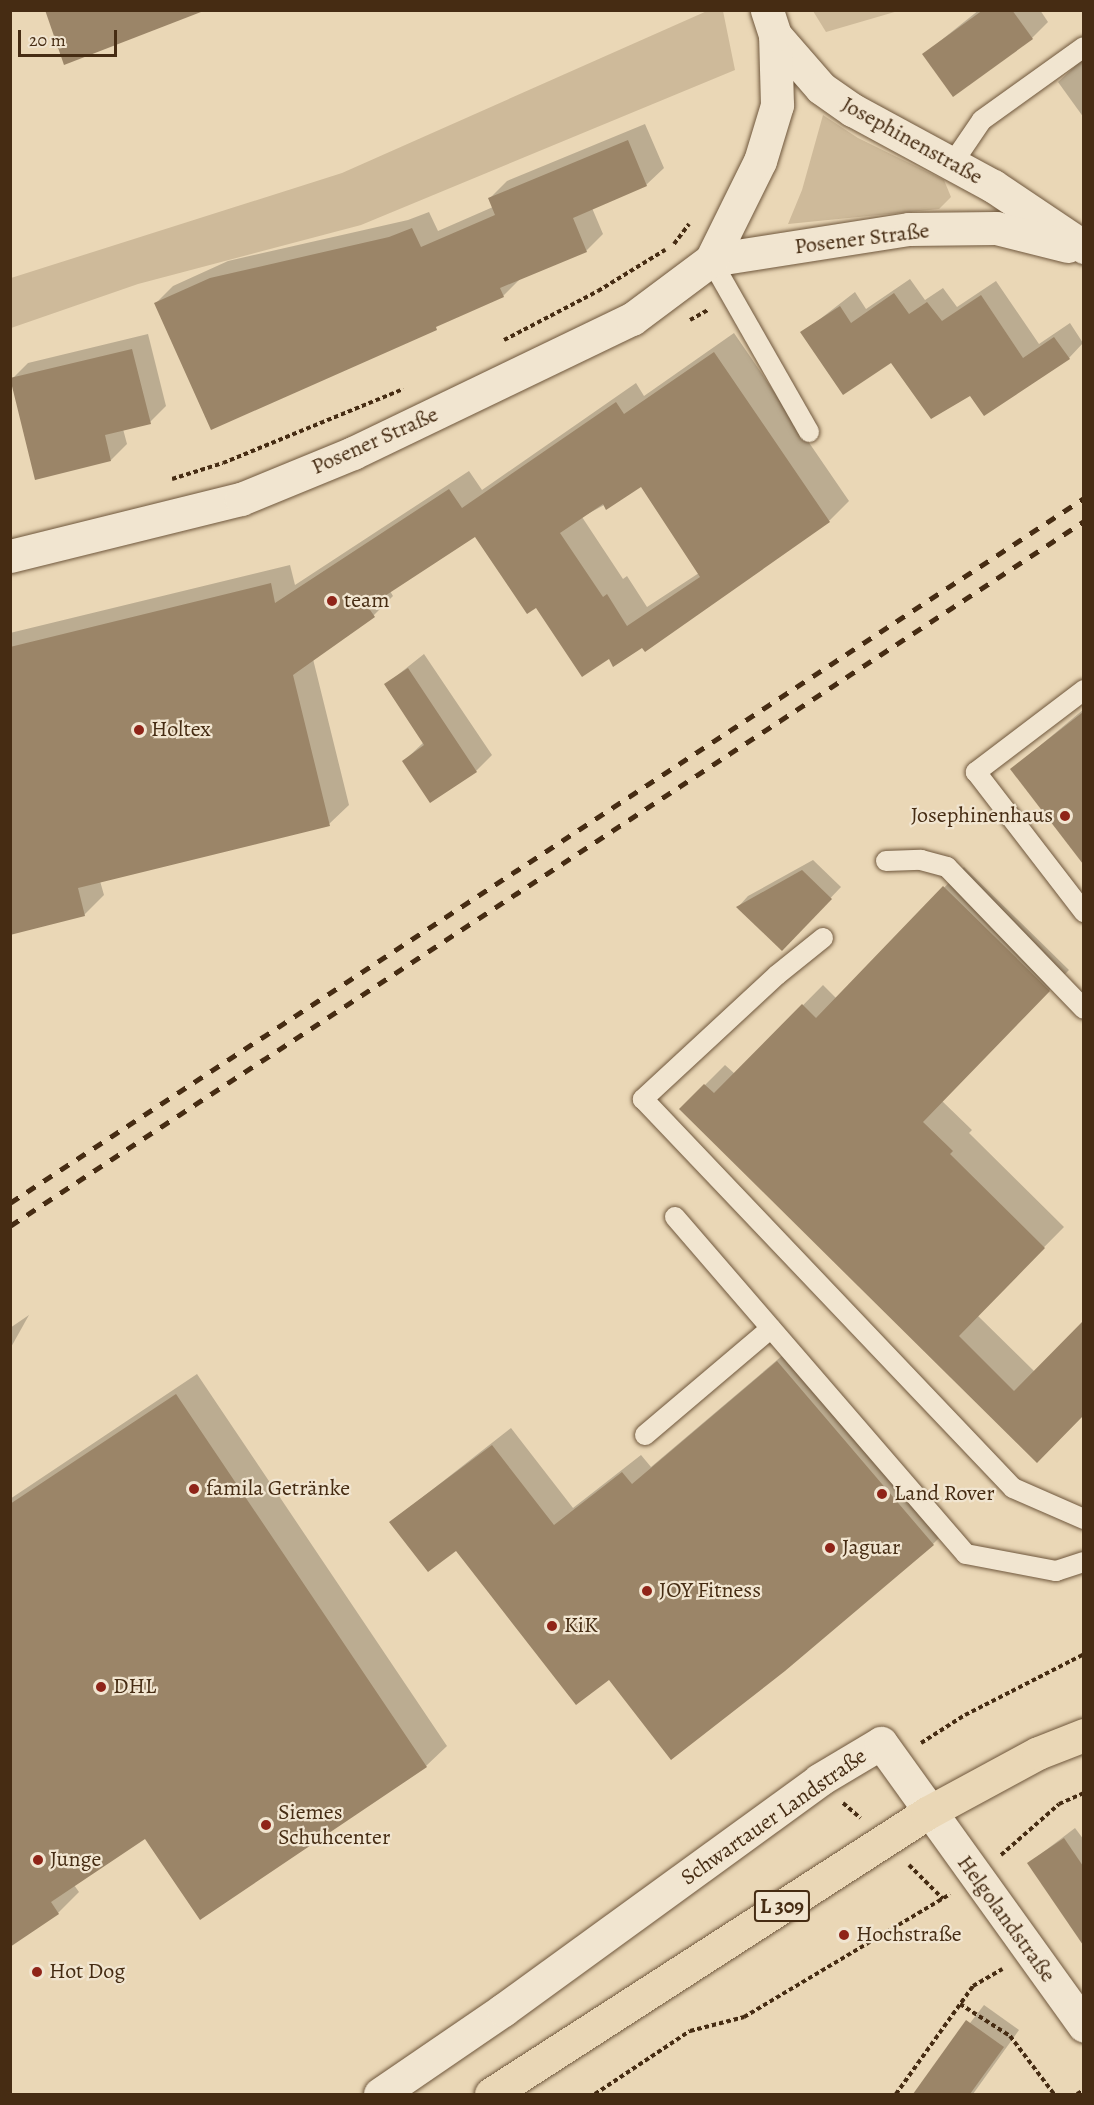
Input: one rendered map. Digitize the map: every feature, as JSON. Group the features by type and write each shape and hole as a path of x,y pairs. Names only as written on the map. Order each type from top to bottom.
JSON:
{"main road":[{"name":"L 309","path":"491,2094 927,1813 1038,1754 1083,1736"}],"street":[{"name":"Josephinenstraße","path":"771,23 821,88 853,110 993,186 1083,249"},
{"name":"Posener Straße","path":"10,556 241,499 353,453 632,319 711,260 760,161 777,105 771,23"},
{"name":"Posener Straße","path":"711,260 909,229 996,228 1083,249"},
{"name":"Schwartauer Landstraße","path":"380,2094 503,2010 819,1780 881,1743 927,1813"},
{"name":"Helgolandstraße","path":"927,1813 1083,2026"}],"lane":[{"path":"952,164 982,120 1083,47"},
{"path":"711,260 809,432"},
{"path":"1083,690 975,772 1083,912"},
{"path":"886,861 921,860 947,867 1083,1009"},
{"path":"823,938 777,975 643,1099 1013,1488 1083,1519"},
{"path":"675,1217 966,1554 1056,1571 1083,1562"},
{"path":"645,1435 771,1328"}],"path":[{"path":"494,345 598,291 673,244 692,221"},
{"path":"168,480 223,463 409,386"},
{"path":"893,1760 965,1715 1083,1654"},
{"path":"595,2094 690,2031 744,2017 943,1899 974,1876 1059,1804 1083,1793"},
{"path":"896,2094 973,1986 1031,1952"},
{"path":"960,2004 1010,2036 1054,2094"},
{"path":"1077,2094 1083,2090"}],"shaded area":[{"path":"707,11 723,11 735,70 361,225 138,284 11,328 11,278 342,173"},
{"path":"813,11 898,11 826,32"},
{"path":"823,115 858,138 944,180 951,197 939,209 788,224 802,190"}],"building":[{"path":"45,10 200,10 201,12 64,65"},
{"path":"983,10 1012,10 1033,39 953,97 922,54"},
{"path":"628,140 647,186 573,218 587,252 500,288 504,297 436,327 437,330 211,430 154,303 210,278 389,237 412,228 421,247 495,215 488,198"},
{"path":"894,293 909,314 927,302 942,321 981,295 1023,358 1054,337 1070,359 984,416 970,396 931,419 891,363 843,395 800,332 840,306 851,323"},
{"path":"132,349 151,424 105,435 111,461 35,480 10,378"},
{"path":"714,352 830,522 645,652 642,648 613,667 609,659 582,677 536,608 527,614 475,537 368,607 375,617 293,675 330,826 78,888 85,916 10,935 10,647 271,583 275,603 449,489 462,508 616,402 624,414","holes":["641,487 700,577 627,626 607,594 603,597 560,533 603,504 606,510"]},
{"path":"408,668 477,772 430,803 402,761 424,745 384,684"},
{"name":"Josephinenhaus","path":"1083,712 1083,864 1010,769"},
{"path":"802,870 832,899 782,951 736,907"},
{"path":"943,886 1050,991 923,1122 953,1151 950,1154 1045,1248 959,1336 1014,1391 1083,1321 1083,1416 1037,1463 679,1109 704,1084 714,1093 802,1004 816,1018"},
{"path":"777,1361 934,1545 785,1671 671,1760 609,1680 576,1705 456,1551 428,1572 389,1522 492,1445 554,1525 622,1472 632,1484"},
{"path":"176,1394 427,1767 200,1920 145,1839 51,1902 59,1914 10,1947 10,1504"},
{"path":"1064,1838 1083,1866 1083,1945 1027,1863"},
{"path":"966,2020 1004,2047 970,2094 913,2094"}],"railway":[{"path":"10,1203 1084,498"},
{"path":"10,1226 1084,521"}],"place":[{"name":"team","path":"332,601"},
{"name":"Holtex","path":"139,730"},
{"name":"Josephinenhaus","path":"1065,816"},
{"name":"famila Getränke","path":"194,1489"},
{"name":"Land Rover","path":"882,1494"},
{"name":"Jaguar","path":"830,1548"},
{"name":"JOY Fitness","path":"647,1591"},
{"name":"KiK","path":"552,1626"},
{"name":"DHL","path":"101,1687"},
{"name":"Siemes Schuhcenter","path":"266,1825"},
{"name":"Junge","path":"38,1860"},
{"name":"Hochstraße","path":"844,1935"},
{"name":"Hot Dog","path":"37,1972"}]}
